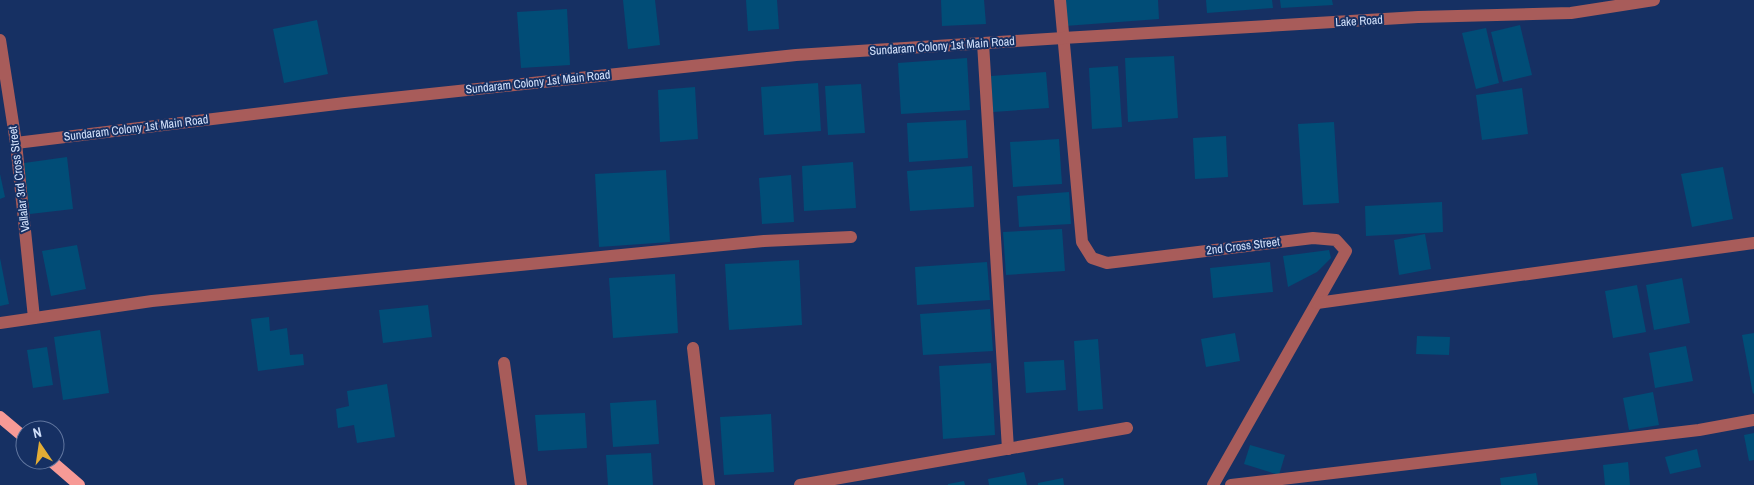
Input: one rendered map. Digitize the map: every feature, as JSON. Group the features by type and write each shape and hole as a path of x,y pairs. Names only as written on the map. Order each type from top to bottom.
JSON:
{"main road":[{"path":"0,417 15,430"},
{"path":"62,470 79,485"}],"street":[{"path":"1060,0 1063,38"},
{"name":"Lake Road","path":"1063,38 1418,17 1570,13 1654,0"},
{"name":"Sundaram Colony 1st Main Road","path":"16,143 345,103 796,55 1063,38"},
{"name":"2nd Cross Street","path":"1063,38 1082,242 1092,258 1107,263 1313,238 1336,240 1346,251 1213,485"},
{"name":"Vallalar 3rd Cross Street","path":"0,40 16,143 34,318"},
{"path":"983,43 1008,449"},
{"path":"0,323 172,299 764,241 851,236"},
{"path":"1317,303 1754,243"},
{"path":"693,348 709,485"},
{"path":"504,363 521,485"},
{"path":"1231,485 1699,430 1754,420"},
{"path":"800,485 1127,428"}],"building":[{"path":"623,0 655,0 660,45 628,49"},
{"path":"746,0 777,0 779,29 748,31"},
{"path":"941,0 984,0 986,24 942,26"},
{"path":"1063,0 1158,0 1159,19 1065,26"},
{"path":"1206,0 1272,0 1273,8 1207,13"},
{"path":"1280,0 1332,0 1333,5 1281,8"},
{"path":"567,9 570,65 521,68 517,12"},
{"path":"317,20 328,74 284,83 273,29"},
{"path":"1520,25 1532,75 1503,82 1491,32"},
{"path":"1486,28 1499,83 1476,89 1462,33"},
{"path":"1174,56 1178,118 1128,122 1125,58"},
{"path":"967,58 970,110 901,114 898,63"},
{"path":"1118,66 1122,127 1092,129 1089,68"},
{"path":"1046,72 1049,108 993,112 991,76"},
{"path":"818,83 821,131 764,135 761,87"},
{"path":"861,84 865,133 828,135 825,86"},
{"path":"695,87 698,139 660,142 658,90"},
{"path":"1522,88 1528,134 1482,140 1476,95"},
{"path":"966,120 968,158 909,162 907,123"},
{"path":"1334,122 1339,203 1303,205 1298,124"},
{"path":"1226,136 1228,177 1195,179 1193,138"},
{"path":"1059,139 1062,184 1013,187 1010,142"},
{"path":"67,157 73,209 30,214 24,163"},
{"path":"853,162 856,208 804,211 802,166"},
{"path":"972,166 974,207 910,211 907,171"},
{"path":"1723,167 1733,219 1692,227 1681,174"},
{"path":"666,170 670,242 599,247 595,174"},
{"path":"0,174 5,197 0,199"},
{"path":"791,175 794,222 762,224 759,178"},
{"path":"1069,192 1071,224 1019,227 1017,196"},
{"path":"1442,202 1443,232 1366,236 1365,206"},
{"path":"1062,229 1065,271 1006,275 1003,232"},
{"path":"1425,234 1431,269 1399,275 1394,240"},
{"path":"77,245 86,289 51,296 42,251"},
{"path":"1329,250 1331,258 1317,272 1288,287 1283,256"},
{"path":"0,258 9,304 0,306"},
{"path":"799,260 802,325 729,330 725,264"},
{"path":"987,262 990,300 917,305 915,267"},
{"path":"1270,262 1273,292 1213,298 1210,268"},
{"path":"675,274 678,333 613,338 609,278"},
{"path":"1682,278 1690,323 1654,330 1646,285"},
{"path":"1637,285 1646,332 1613,338 1605,291"},
{"path":"428,305 432,337 383,343 379,310"},
{"path":"990,309 993,351 923,355 920,314"},
{"path":"269,317 270,331 287,328 290,355 303,354 304,365 258,371 251,319"},
{"path":"100,330 109,393 63,400 54,337"},
{"path":"1235,333 1240,361 1206,367 1201,339"},
{"path":"1754,333 1754,393 1753,394 1742,335"},
{"path":"1417,336 1450,337 1449,355 1416,354"},
{"path":"1098,339 1103,409 1078,411 1074,341"},
{"path":"1686,346 1693,381 1655,388 1649,353"},
{"path":"47,347 53,385 33,388 27,350"},
{"path":"1064,360 1066,390 1026,393 1024,362"},
{"path":"991,363 995,435 943,439 939,366"},
{"path":"387,384 395,437 357,443 354,425 338,428 336,409 349,406 347,391"},
{"path":"1653,392 1659,425 1629,430 1623,398"},
{"path":"656,400 659,444 613,447 610,403"},
{"path":"585,413 587,448 538,451 535,415"},
{"path":"771,414 774,472 724,475 720,417"},
{"path":"1754,433 1754,460 1749,461 1744,435"},
{"path":"1250,445 1285,455 1279,475 1244,464"},
{"path":"1697,449 1701,467 1670,474 1665,457"},
{"path":"651,453 653,485 608,485 606,455"},
{"path":"1628,462 1630,485 1605,485 1603,465"},
{"path":"1024,472 1027,485 989,485 988,479"},
{"path":"1536,473 1538,485 1501,485 1500,478"},
{"path":"1063,478 1064,485 1038,485 1038,483"},
{"path":"964,481 965,485 948,485 948,484"}]}
